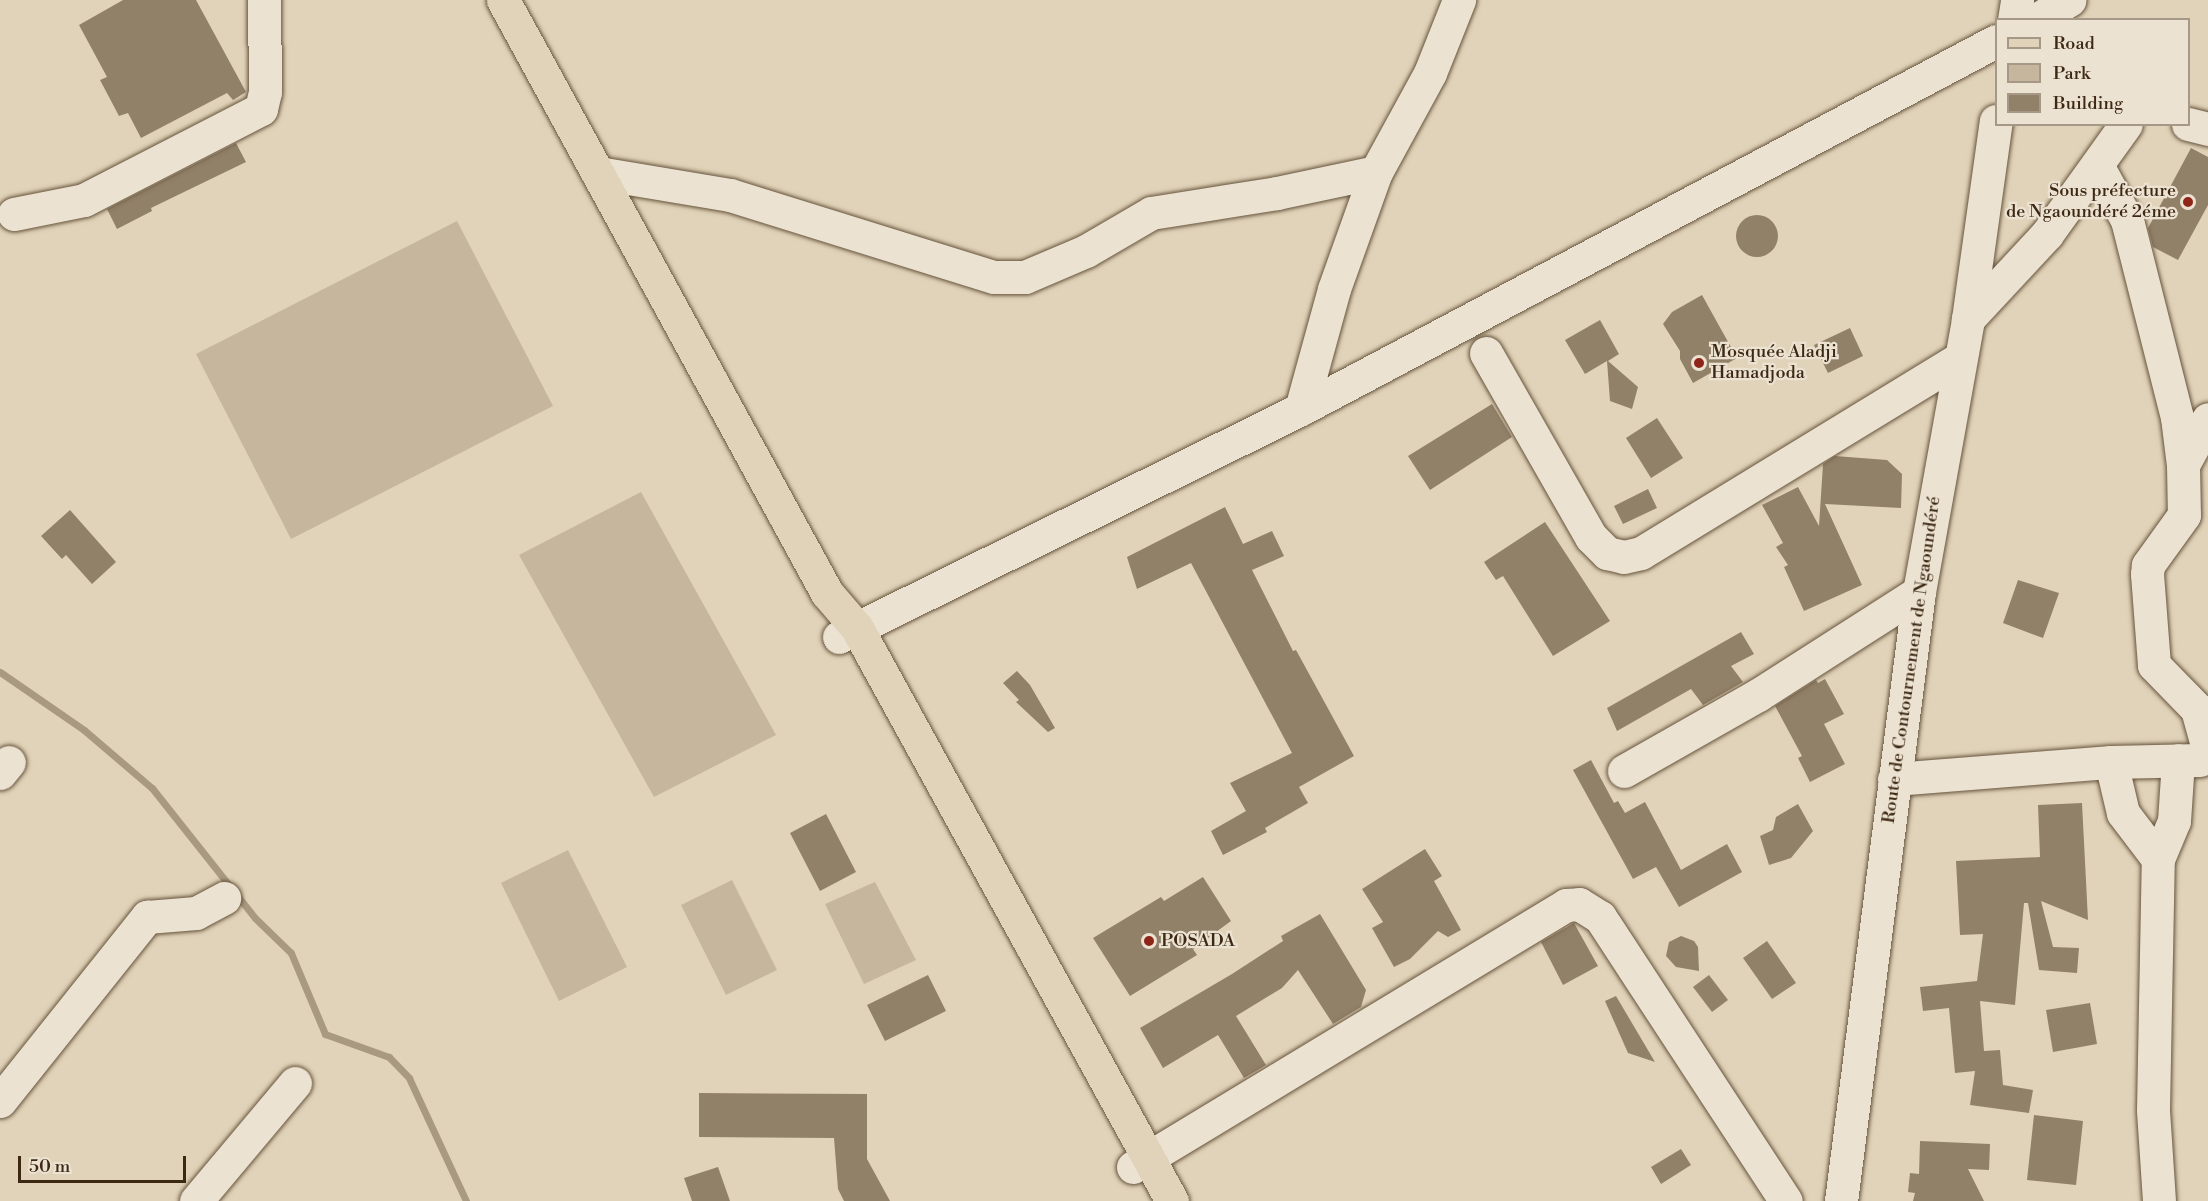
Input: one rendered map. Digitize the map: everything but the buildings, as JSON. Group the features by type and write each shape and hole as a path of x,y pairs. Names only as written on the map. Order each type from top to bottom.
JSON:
{"main road":[{"path":"503,0 1140,1162 1172,1201"},
{"path":"1140,1162 1152,1201"}],"street":[{"path":"14,214 84,200 261,109 265,92 264,0"},
{"path":"1300,409 1334,289 1376,172 1430,73 1459,0"},
{"path":"2014,18 2017,0"},
{"path":"2039,18 2069,0"},
{"path":"848,632 1300,409 1995,42"},
{"path":"2190,124 2208,129"},
{"name":"Route de Contournement de Ngaoundéré","path":"1841,1201 1919,592 1968,319 1995,126"},
{"path":"1968,319 2047,234 2125,126"},
{"path":"2097,165 2127,220 2177,417 2183,465 2184,515 2148,565 2154,665 2197,709 2208,749"},
{"path":"598,173 730,195 994,277 1025,277 1086,251 1151,213 1266,195 1376,172"},
{"path":"1486,352 1592,537 1607,553 1624,556 1641,553 1960,358"},
{"path":"2183,465 2208,419"},
{"path":"1624,771 1758,695 1919,592"},
{"path":"1894,779 2111,762 2193,760 2174,821 2158,859 2153,1110 2159,1201"},
{"path":"2111,762 2123,813 2158,859"},
{"path":"0,1101 147,918 196,912 224,898"},
{"path":"1140,1162 1566,905 1579,904 1600,917 1786,1201"},
{"path":"196,1201 296,1083"}],"green space":[{"path":"457,221 553,406 291,539 196,354"},
{"path":"641,492 776,735 654,797 519,555"},
{"path":"568,850 627,967 559,1001 501,883"},
{"path":"732,880 777,970 726,995 681,905"},
{"path":"875,882 916,960 864,984 825,904"}],"waterway":[{"path":"0,672 84,730 152,788 255,918 291,953 325,1034 389,1057 409,1078 466,1201"}],"place":[{"name":"Sous préfecture de Ngaoundéré 2éme","path":"2188,202"},
{"name":"Mosquée Aladji Hamadjoda","path":"1699,363"},
{"name":"POSADA","path":"1149,941"}]}
